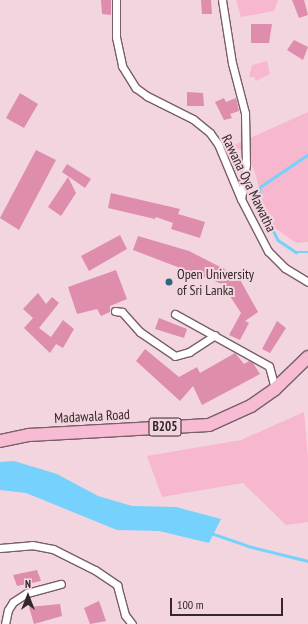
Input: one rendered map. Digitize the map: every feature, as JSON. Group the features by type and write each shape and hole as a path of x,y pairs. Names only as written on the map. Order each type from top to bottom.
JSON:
{"main road":[{"name":"Madawala Road","path":"0,441 29,434 209,425 251,406 275,389 308,357"}],"street":[{"name":"Rawana Oya Mawatha","path":"116,0 116,37 122,66 136,88 147,96 193,119 210,133 218,144 241,199 268,252 285,268 308,282"},
{"path":"222,0 232,63 245,113 246,164 241,199"},
{"path":"115,311 122,312 140,332 175,356 189,352 215,335"},
{"path":"175,314 269,366 275,389"},
{"path":"0,548 32,545 53,549 95,570 117,585 125,615 132,624"},
{"path":"5,624 8,610 13,602 27,593 61,584"}],"shaded area":[{"path":"236,0 278,0 274,11 241,17"},
{"path":"267,61 270,74 256,81 254,77 249,77 252,65"},
{"path":"308,112 308,242 296,243 268,223 255,172 244,152 232,146"},
{"path":"304,412 308,457 308,522 286,525 243,483 162,497 147,456 241,440"}],"water":[{"path":"14,461 57,474 98,496 132,506 176,507 221,519 209,543 159,531 117,530 26,493 0,490 0,462"}],"building":[{"path":"101,0 111,0 111,15 102,14"},
{"path":"201,0 211,0 212,14 202,14"},
{"path":"292,0 304,0 308,15 299,18"},
{"path":"251,24 272,24 269,43 251,43"},
{"path":"294,40 308,47 303,60 287,50"},
{"path":"187,92 203,93 204,106 187,106"},
{"path":"20,93 38,104 24,128 6,118"},
{"path":"224,98 226,102 236,98 239,111 230,114 232,118 224,120 215,102"},
{"path":"36,150 56,160 19,230 0,218"},
{"path":"67,164 91,179 85,188 62,172"},
{"path":"68,177 76,193 61,216 48,207"},
{"path":"111,193 180,209 178,214 205,222 200,238 171,229 173,223 156,217 155,219 108,208"},
{"path":"120,235 127,249 89,271 81,256"},
{"path":"138,236 189,251 238,276 258,312 245,321 249,323 240,340 229,335 241,313 222,284 133,250"},
{"path":"116,270 127,299 110,306 110,312 101,316 97,309 77,314 68,287"},
{"path":"38,293 46,304 52,297 59,303 39,328 51,337 63,320 74,329 63,348 56,344 50,353 24,328 33,318 23,309"},
{"path":"159,318 187,329 184,338 155,329"},
{"path":"277,321 286,328 270,353 262,349"},
{"path":"145,349 179,377 197,367 200,373 235,353 244,364 249,361 253,363 260,374 202,405 193,386 180,401 136,361"},
{"path":"37,570 41,581 17,586 13,575"},
{"path":"99,601 106,621 90,624 84,608"},
{"path":"60,604 62,616 34,624 29,607"}],"waterway":[{"path":"308,155 261,187 259,193 260,204 278,240 296,252 308,252"},
{"path":"211,533 248,546 308,561"}],"place":[{"name":"Open University of Sri Lanka","path":"169,282"}]}
